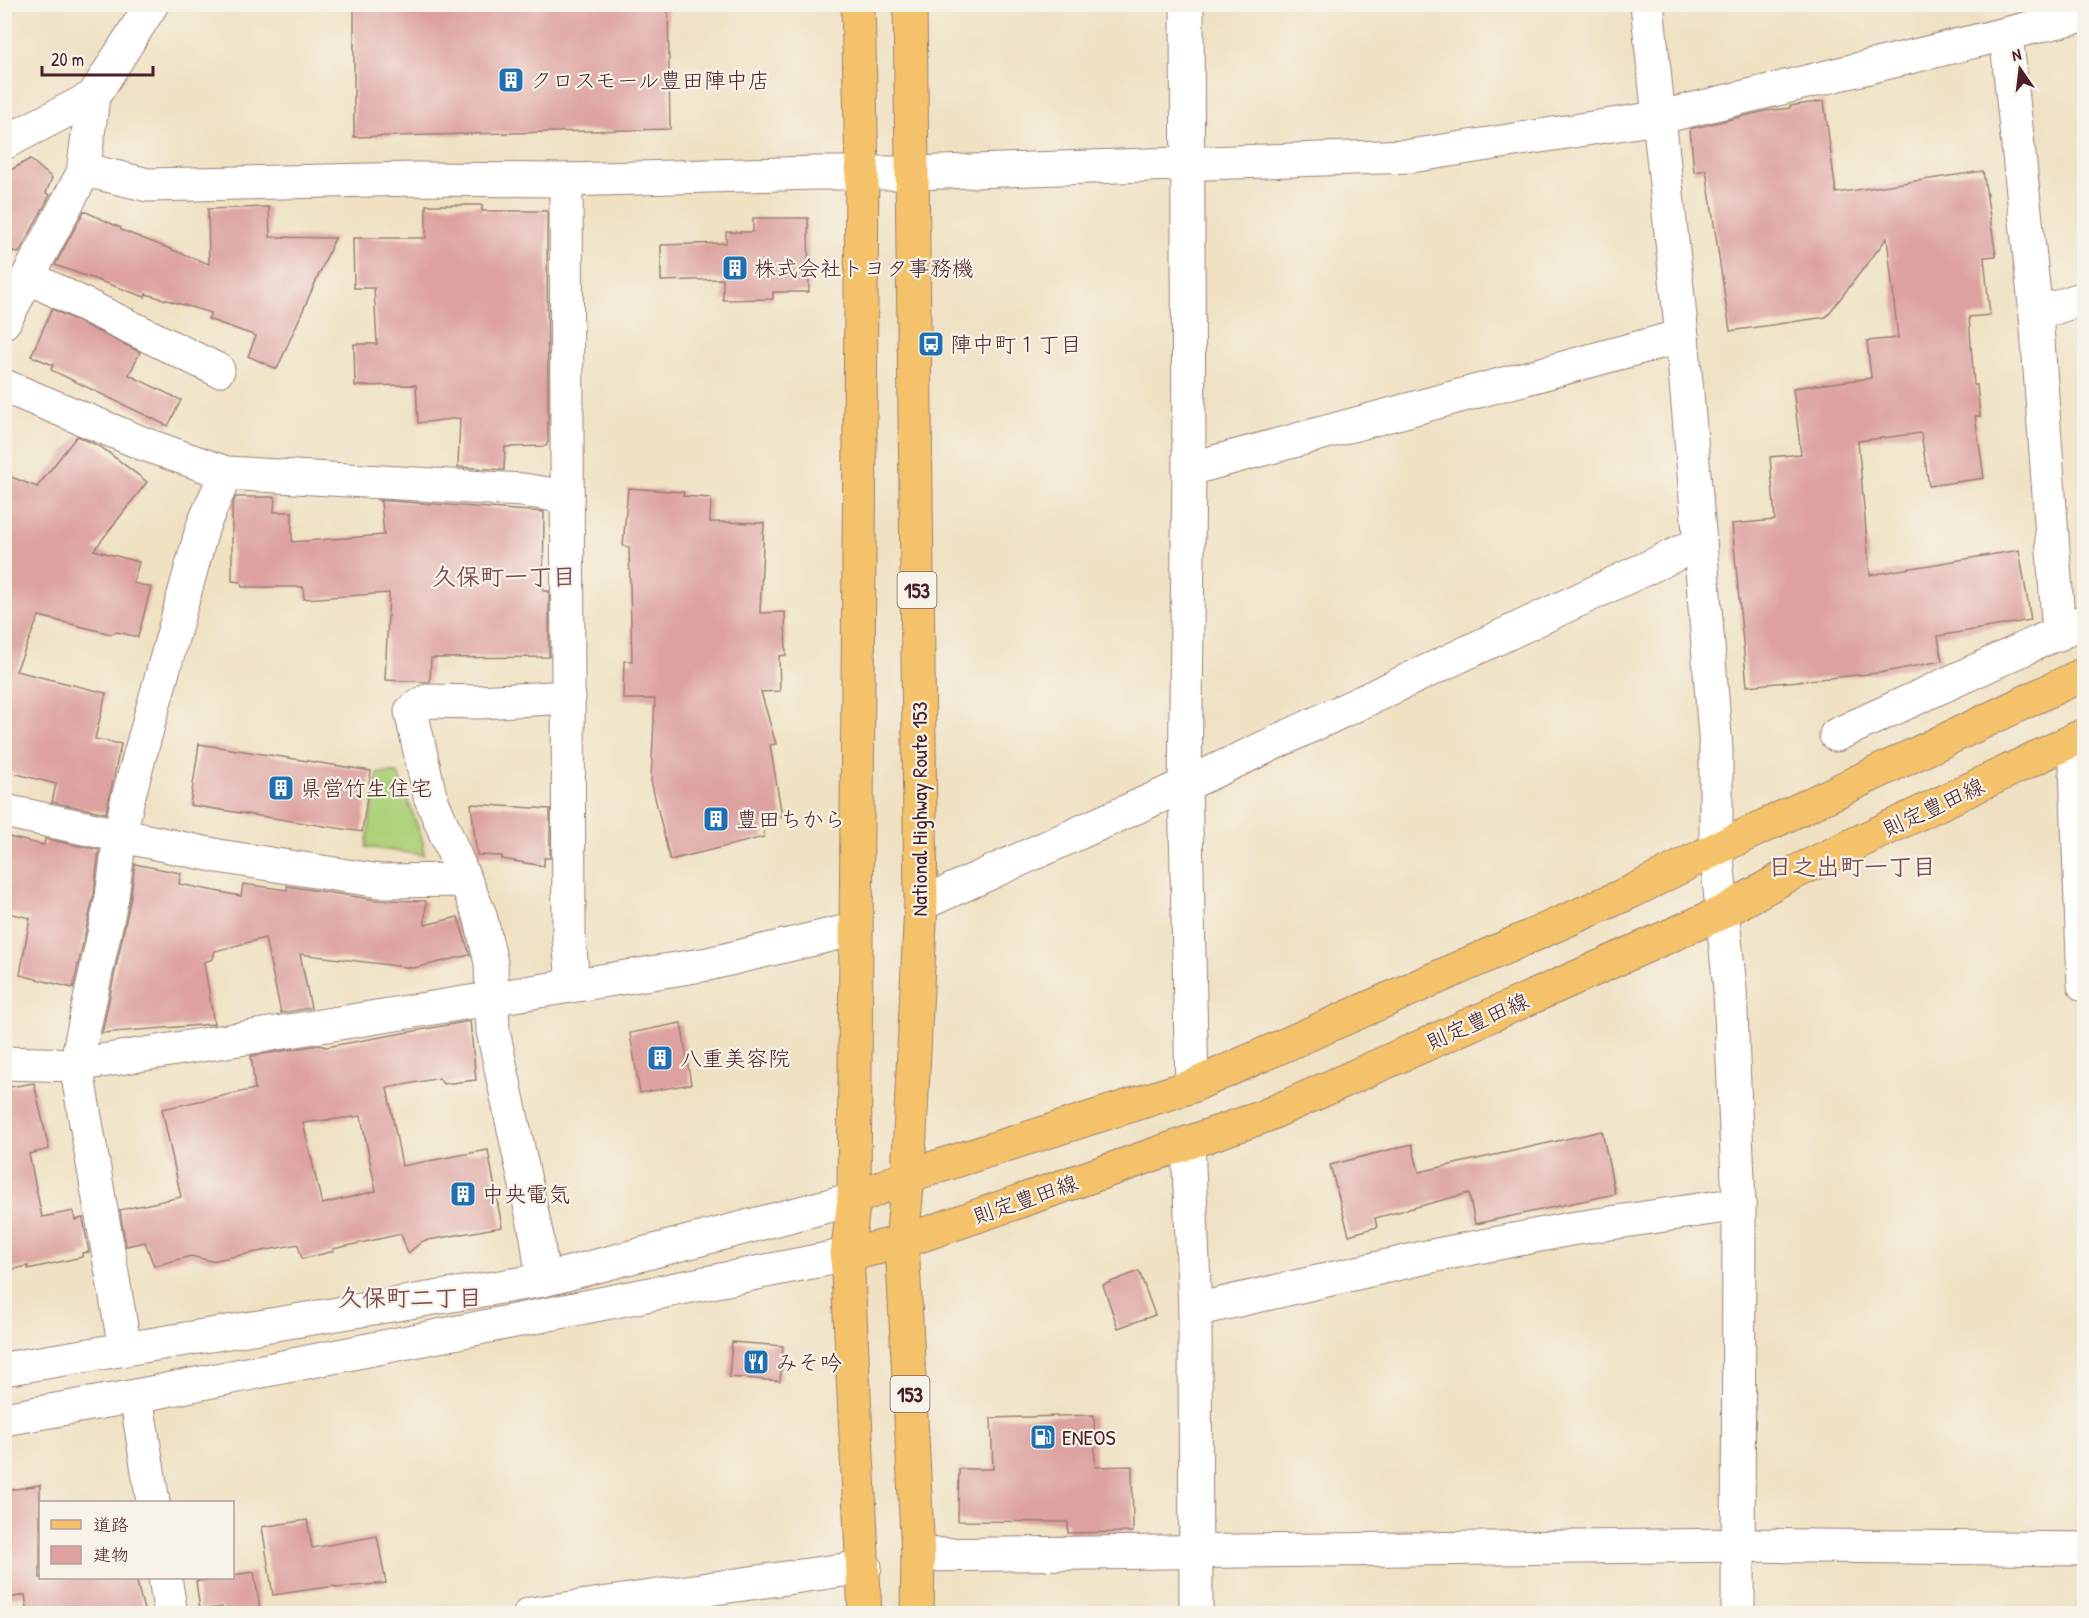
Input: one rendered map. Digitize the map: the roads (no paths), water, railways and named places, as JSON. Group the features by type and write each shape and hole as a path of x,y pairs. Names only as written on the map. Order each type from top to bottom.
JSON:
{"main road":[{"path":"858,4 862,172 854,1199 847,1255 865,1567 865,1614"},
{"name":"National Highway Route 153","path":"910,4 921,904 908,1176 902,1242 918,1556 917,1614"},
{"path":"854,1199 908,1176 1192,1086 1633,891 1716,849 2073,679"},
{"name":"則定豊田線","path":"847,1255 902,1242 1265,1116 1723,912 1783,878 2080,737"}],"street":[{"path":"4,321 83,173 93,97 152,4"},
{"path":"1187,4 1189,469 1185,785 1192,1086"},
{"path":"1647,4 1657,118 1682,336 1700,543 1716,749 1716,849 1730,989 1739,1204 1738,1614"},
{"path":"83,173 98,173 148,185 416,179 566,180 862,172 913,173 1411,156 1657,118 2085,15"},
{"path":"1836,735 2072,628 2006,34"},
{"path":"4,143 93,97"},
{"path":"566,180 569,938 573,984"},
{"path":"28,277 218,370"},
{"path":"2036,315 2085,298"},
{"path":"1189,469 1682,336"},
{"path":"4,386 144,444 226,473 523,490 567,497"},
{"path":"125,1349 76,1065 112,897 120,835 203,525 226,473"},
{"path":"921,904 1185,785 1700,543"},
{"path":"543,1280 537,1237 494,1031 491,963 480,915 430,796 411,711 427,701 478,702 569,698"},
{"path":"2080,737 2085,985"},
{"path":"4,811 218,856 380,881 465,880"},
{"path":"4,1063 76,1065 708,964 856,929"},
{"path":"1188,1143 1195,1310 1196,1614"},
{"path":"4,1369 543,1280 854,1199"},
{"path":"1195,1310 1427,1257 1570,1228 1739,1204"},
{"path":"4,1419 136,1396 847,1255"},
{"path":"136,1396 153,1501"},
{"path":"918,1556 1738,1545 2085,1550"},
{"path":"530,1614 865,1567"},
{"path":"165,1579 171,1614"}],"place":[{"name":"クロスモール豊田陣中店","path":"511,80"},
{"name":"株式会社トヨタ事務機","path":"735,268"},
{"name":"陣中町１丁目","path":"931,344"},
{"name":"県営竹生住宅","path":"281,788"},
{"name":"豊田ちから","path":"716,819"},
{"name":"八重美容院","path":"660,1058"},
{"name":"中央電気","path":"463,1194"},
{"name":"みそ吟","path":"756,1362"},
{"name":"ENEOS","path":"1043,1437"}],"district":[{"name":"久保町一丁目","path":"504,576"},
{"name":"日之出町一丁目","path":"1852,866"},
{"name":"久保町二丁目","path":"410,1297"}]}
